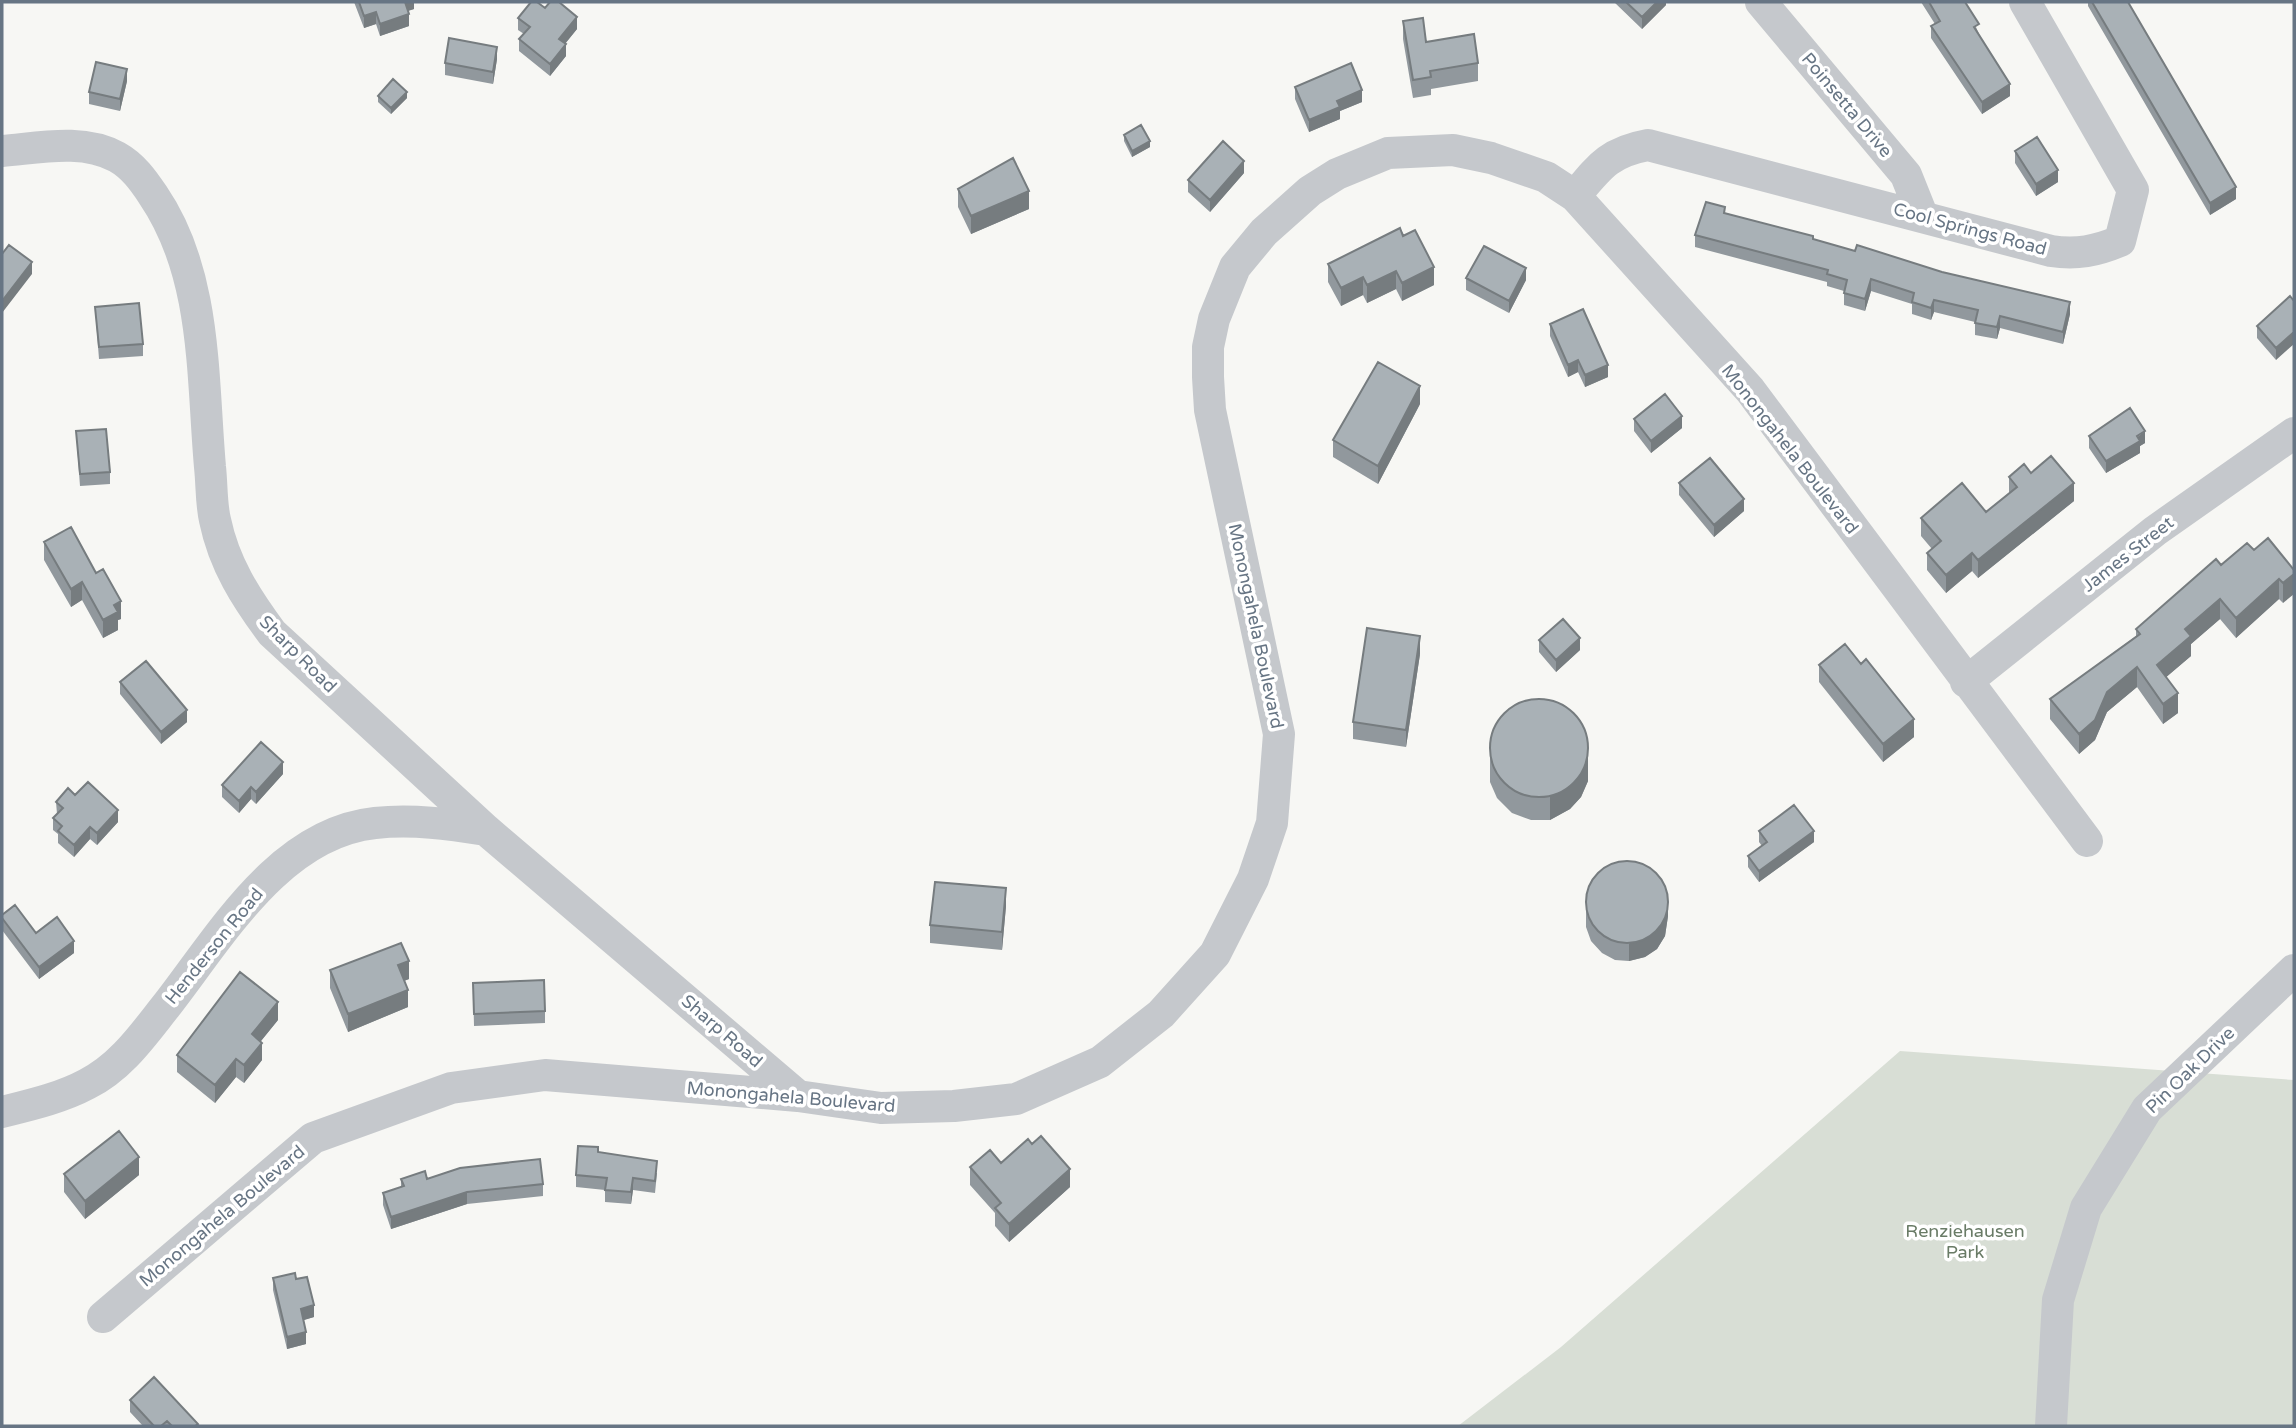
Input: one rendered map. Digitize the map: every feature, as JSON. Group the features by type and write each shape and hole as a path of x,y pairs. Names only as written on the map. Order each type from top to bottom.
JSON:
{"street":[{"name":"Poinsetta Drive","path":"1761,2 1906,175 1922,215"},
{"name":"Cool Springs Road","path":"1575,197 1604,161 1626,149 1648,145 2071,254 2098,250 2120,241 2133,190 2025,2"},
{"name":"Sharp Road","path":"2,151 66,145 93,149 116,157 139,174 164,211 182,246 196,302 215,520 229,566 245,598 272,633 486,830 798,1096"},
{"name":"Monongahela Boulevard","path":"103,1317 313,1138 450,1088 545,1075 798,1096 881,1108 954,1106 1016,1099 1100,1062 1161,1014 1215,954 1254,878 1272,822 1279,734 1210,411 1208,347 1214,319 1235,267 1264,232 1310,191 1336,174 1388,153 1453,150 1491,158 1546,177 1575,197 1750,390 2087,841"},
{"name":"James Street","path":"1966,682 2155,531 2294,433"},
{"name":"Henderson Road","path":"2,1112 88,1084 129,1053 253,895 305,848 337,833 373,823 426,821 486,830"},
{"name":"Pin Oak Drive","path":"2051,1426 2058,1300 2087,1208 2147,1109 2294,970"}],"green space":[{"name":"Renziehausen Park","path":"1900,1051 2294,1080 2294,1426 1458,1426 1561,1347"}],"building":[{"path":"359,2 405,2 409,14 380,24 376,12 364,16"},
{"path":"531,2 537,2 545,8 550,2 559,2 577,17 559,39 566,44 550,64 519,39 530,27 518,18"},
{"path":"1626,2 1657,2 1642,17"},
{"path":"1929,2 1965,2 1979,24 1974,27 2010,84 1982,102 1931,26 1940,21"},
{"path":"2092,2 2128,2 2236,187 2210,203"},
{"path":"1423,18 1426,42 1474,34 1478,63 1430,71 1431,77 1413,80 1403,21"},
{"path":"449,38 497,47 493,72 445,63"},
{"path":"96,62 127,69 120,99 89,92"},
{"path":"1351,63 1362,90 1337,101 1340,107 1309,120 1295,87"},
{"path":"393,79 407,92 391,108 378,96"},
{"path":"1141,125 1150,141 1132,151 1124,135"},
{"path":"2037,137 2058,170 2036,184 2015,151"},
{"path":"1223,141 1244,161 1210,200 1188,180"},
{"path":"1013,158 1029,191 971,216 958,189"},
{"path":"1706,202 1725,207 1724,213 1813,236 1813,239 1855,251 1857,245 1942,272 2070,302 2063,332 2000,316 1997,327 1975,323 1978,310 1934,300 1931,308 1912,302 1914,293 1871,279 1865,299 1844,293 1847,280 1827,274 1828,270 1695,235"},
{"path":"1400,228 1403,236 1415,230 1434,267 1402,283 1396,271 1367,285 1363,277 1341,288 1328,264"},
{"path":"9,245 32,262 2,301 2,254"},
{"path":"1484,246 1526,268 1509,301 1466,278"},
{"path":"2290,296 2294,301 2294,332 2276,348 2257,326"},
{"path":"139,303 143,344 99,347 95,307"},
{"path":"1583,309 1608,365 1585,375 1578,360 1568,365 1550,324"},
{"path":"1378,362 1420,386 1378,466 1333,440"},
{"path":"1665,394 1682,416 1651,441 1634,419"},
{"path":"2130,408 2145,431 2137,436 2140,441 2106,461 2089,436"},
{"path":"106,429 110,472 80,474 76,431"},
{"path":"2051,456 2074,483 1978,560 1972,553 1946,575 1927,553 1941,541 1921,518 1962,483 1986,512 2017,487 2009,477 2024,464 2031,473"},
{"path":"1710,458 1744,499 1714,525 1679,483"},
{"path":"71,527 96,573 103,569 121,601 114,605 118,612 103,620 82,582 71,589 44,542"},
{"path":"2268,538 2294,570 2294,574 2283,583 2279,579 2236,618 2220,599 2185,629 2191,636 2157,665 2178,693 2163,704 2137,667 2107,692 2095,720 2079,734 2050,699 2140,634 2136,629 2216,559 2221,565 2247,543 2254,550"},
{"path":"1563,619 1580,638 1556,660 1539,640"},
{"path":"1367,628 1420,636 1406,730 1353,722"},
{"path":"1845,644 1861,664 1866,659 1914,719 1883,744 1819,665"},
{"path":"146,661 187,710 161,732 120,682"},
{"path":"1539,699 1558,703 1574,713 1584,729 1588,748 1584,767 1574,783 1558,793 1539,797 1520,793 1504,783 1494,767 1490,748 1494,729 1504,713 1520,703"},
{"path":"261,742 283,762 256,792 251,787 239,801 222,785"},
{"path":"88,782 118,810 97,833 90,827 74,845 58,831 62,826 53,818 63,808 56,802 68,788 75,795"},
{"path":"1794,805 1814,831 1759,871 1748,856 1767,842 1759,831"},
{"path":"1627,861 1643,864 1656,873 1665,886 1668,902 1665,918 1656,931 1643,940 1627,943 1611,940 1598,931 1589,918 1586,902 1589,886 1598,873 1611,864"},
{"path":"935,882 1006,888 1002,932 930,925"},
{"path":"15,905 36,933 57,917 74,941 39,967 2,918 2,915"},
{"path":"401,943 409,961 398,965 408,990 348,1014 330,970"},
{"path":"240,972 278,1002 252,1034 262,1043 244,1065 236,1059 215,1085 177,1055"},
{"path":"544,980 545,1011 474,1014 473,983"},
{"path":"119,1131 139,1157 85,1201 64,1174"},
{"path":"1041,1136 1070,1169 1009,1224 995,1208 1001,1203 970,1167 990,1150 1001,1163 1028,1139 1032,1144"},
{"path":"578,1146 598,1147 598,1152 657,1161 655,1181 633,1178 631,1192 605,1190 607,1178 576,1175"},
{"path":"540,1159 543,1184 467,1192 391,1217 383,1193 404,1186 401,1179 425,1171 427,1179 460,1168"},
{"path":"295,1273 296,1279 307,1277 314,1305 301,1309 306,1332 287,1337 273,1278"},
{"path":"154,1377 198,1424 172,1426 167,1421 161,1426 154,1426 130,1400"}]}
